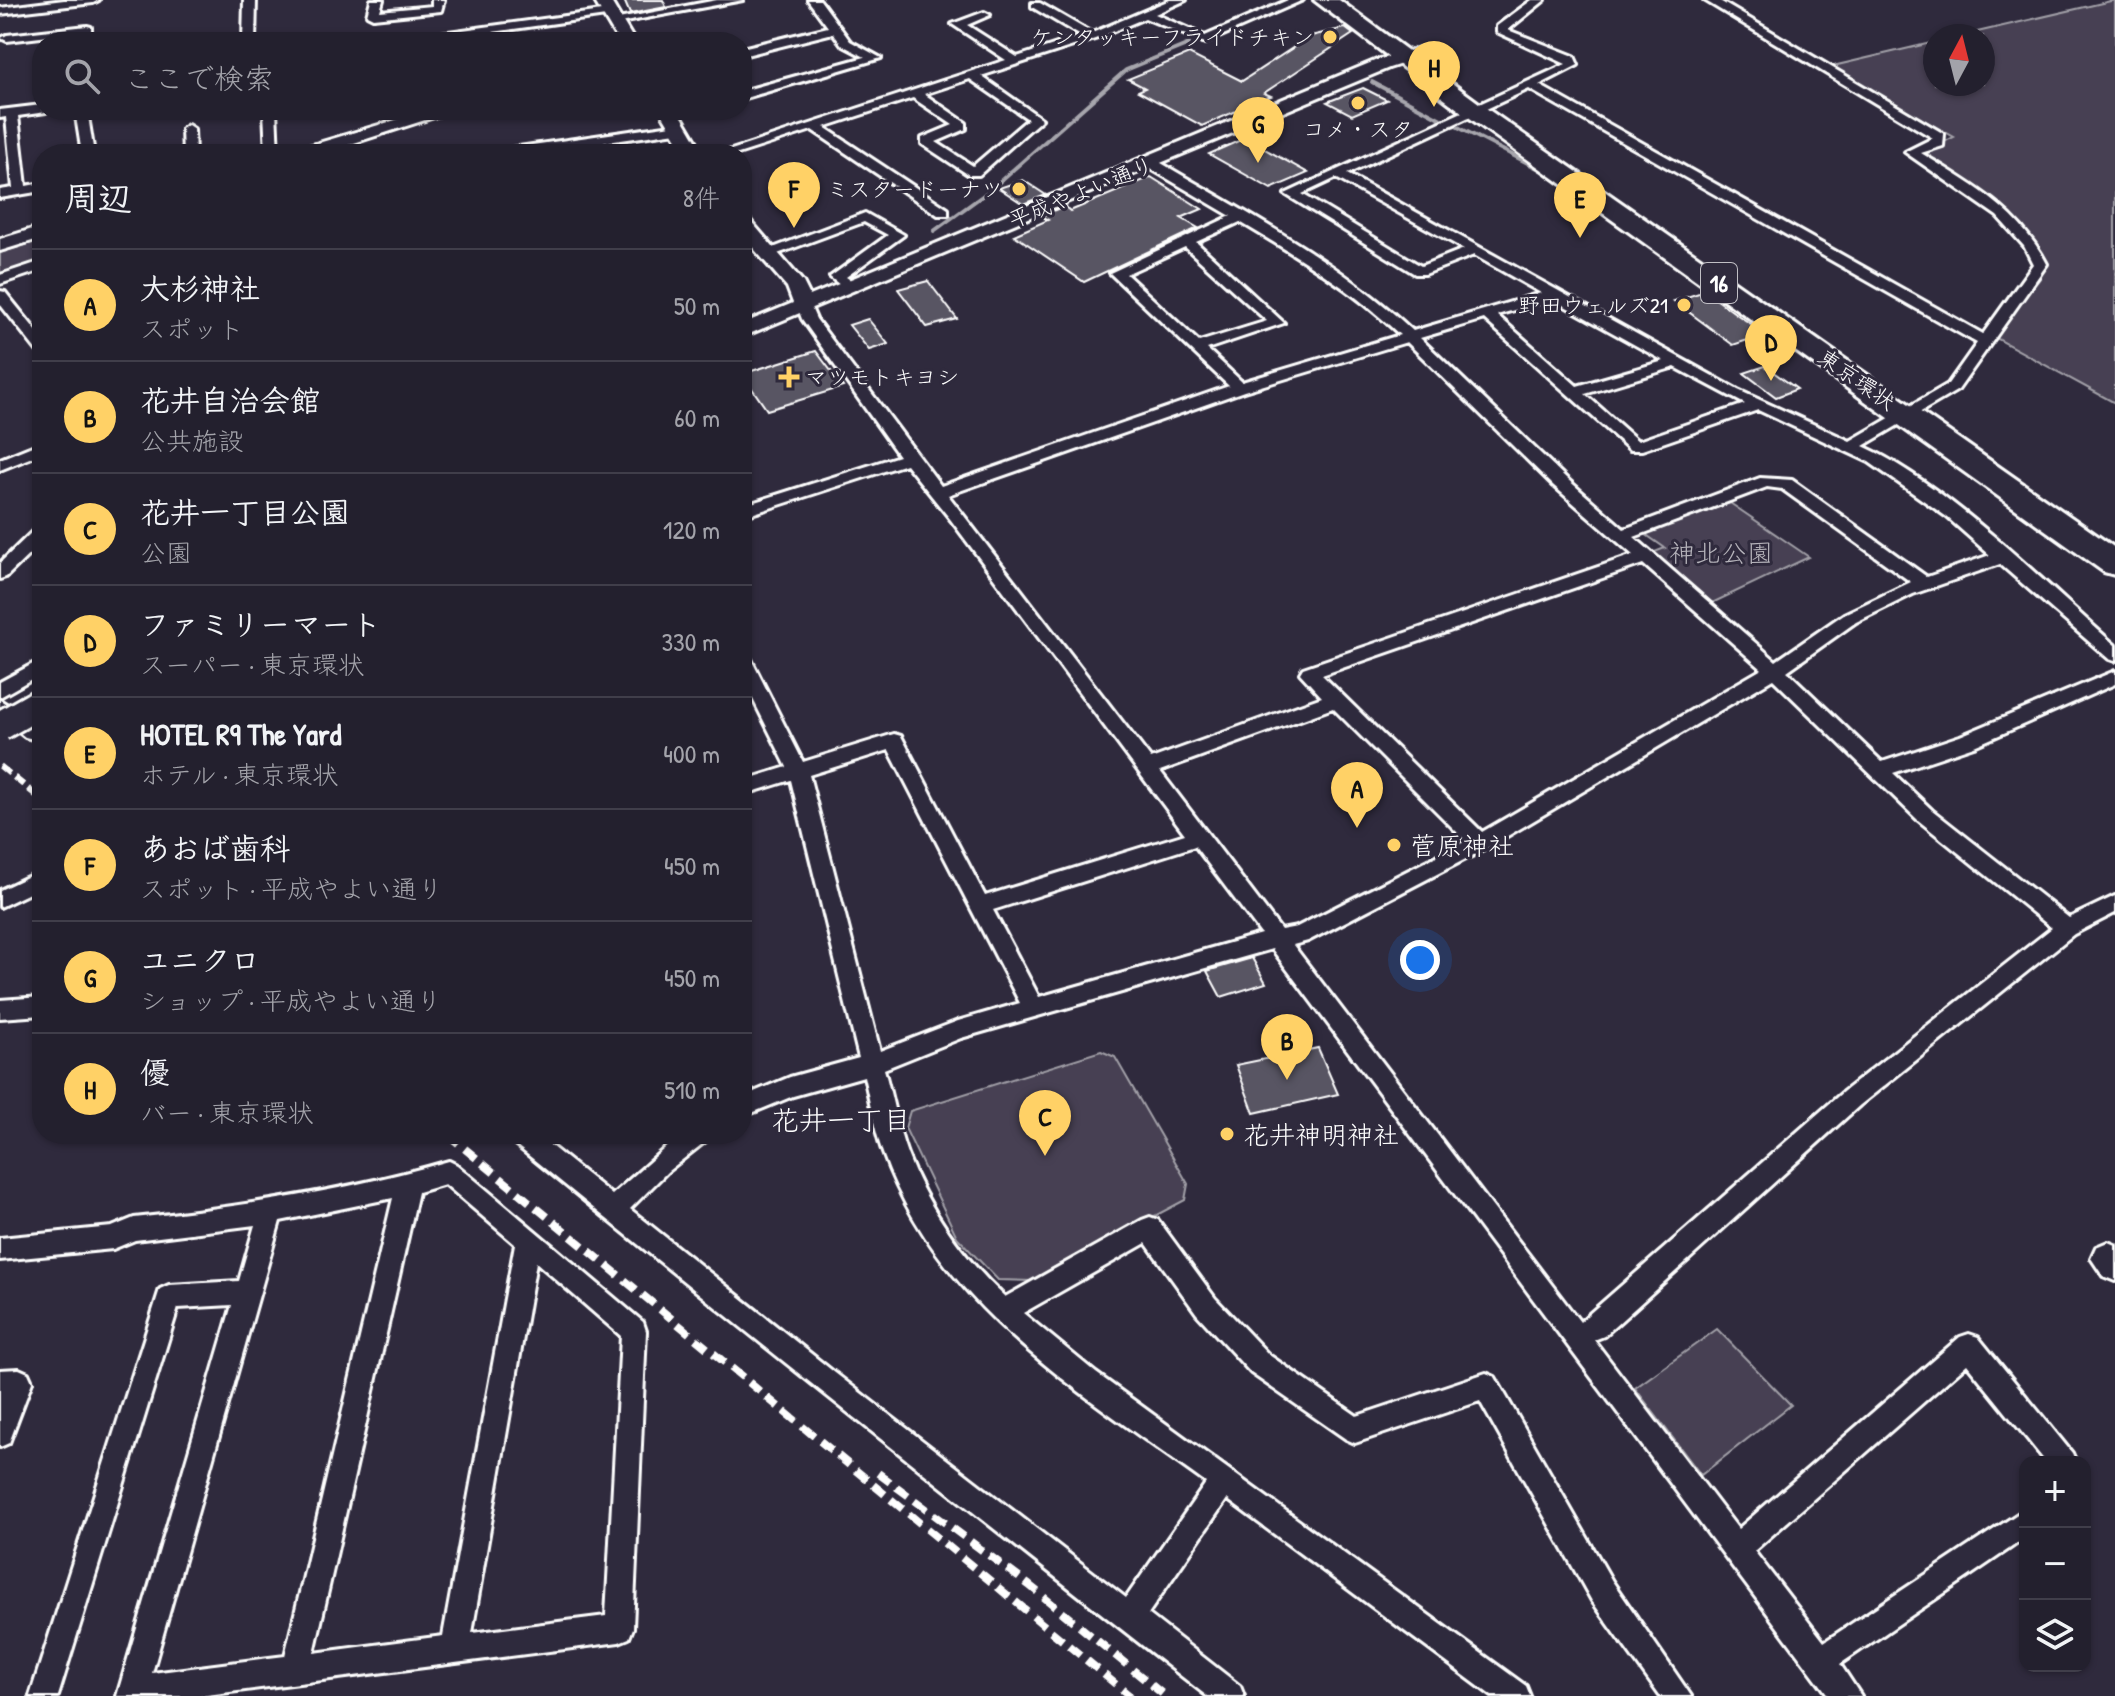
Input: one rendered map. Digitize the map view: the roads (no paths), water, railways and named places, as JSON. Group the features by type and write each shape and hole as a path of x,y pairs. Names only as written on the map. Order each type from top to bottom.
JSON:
{"highway":[{"name":"東京環状","path":"1325,0 1412,55"},
{"name":"東京環状","path":"1345,0 1483,108 1914,412 2115,545"},
{"name":"東京環状","path":"1914,412 2115,564"}],"street":[{"path":"0,11 93,0 88,32"},
{"path":"249,32 250,0"},
{"path":"377,0 373,15 437,9 438,0"},
{"path":"472,32 608,11 737,0"},
{"path":"752,92 875,58 846,43 814,0"},
{"path":"752,146 1091,37 1180,0"},
{"path":"1147,15 1205,40 1297,0"},
{"path":"1474,250 1420,271 1292,194 1572,65 1570,59 1501,28 1539,0"},
{"path":"1710,0 1940,137 1939,143 1911,152 1982,199 2022,232 2040,264 1953,387 1852,446"},
{"path":"1036,5 1091,37"},
{"path":"608,11 621,32"},
{"path":"984,15 958,24 1015,61"},
{"path":"466,32 469,17"},
{"path":"752,50 836,29"},
{"path":"7,38 32,37"},
{"name":"平成やよい通り","path":"752,327 1412,55"},
{"path":"915,94 962,126 926,141 974,172 1036,119 972,75"},
{"path":"1531,85 1984,341"},
{"path":"20,191 6,114 32,110"},
{"path":"83,120 86,144"},
{"path":"270,120 272,144"},
{"path":"334,144 414,120"},
{"path":"544,144 654,120"},
{"path":"679,120 690,144"},
{"path":"816,127 943,212"},
{"path":"188,129 189,144"},
{"path":"1151,163 1346,281 1412,337 1560,482 1775,670 1925,815 2067,928"},
{"path":"1338,174 1676,362 1758,405 1852,446 1913,483 2115,655"},
{"path":"0,194 32,189"},
{"path":"767,253 865,217 897,235 837,277 850,286"},
{"path":"1239,388 1117,273 1240,217"},
{"path":"0,245 32,235"},
{"path":"752,235 796,286 809,319 909,458 939,492 1847,1696"},
{"path":"1187,241 1277,323 1196,348"},
{"path":"0,280 32,269"},
{"path":"939,492 1239,388 1552,294"},
{"path":"0,295 32,335"},
{"path":"1487,314 1636,447 1758,405"},
{"path":"1574,392 1676,362"},
{"path":"0,464 32,451"},
{"path":"752,509 909,458"},
{"path":"1621,536 1766,482 1777,482 1849,528 1924,583"},
{"path":"0,573 32,542"},
{"path":"1480,843 1309,673 1645,557"},
{"path":"752,1103 790,1087 872,1064 958,1030 1033,1007 1301,935 1480,843 1775,670 1850,618 1924,583 2002,557"},
{"path":"0,690 32,671"},
{"path":"1879,770 1967,741 2115,677"},
{"path":"752,679 798,770 894,1151 910,1190 934,1231 965,1272 1003,1311 1086,1379 1516,1696"},
{"path":"1145,769 1334,700"},
{"path":"0,707 32,732"},
{"path":"0,726 32,708"},
{"path":"752,785 894,741 1033,1007"},
{"path":"980,906 1199,837"},
{"path":"0,899 32,883"},
{"path":"1575,1337 1595,1327 1852,1098 2067,928 2115,904"},
{"path":"0,1009 32,1007"},
{"path":"531,1144 826,1382 1230,1696"},
{"path":"612,1211 685,1144"},
{"path":"0,1249 113,1238 134,1229 270,1215 408,1185 449,1172 634,1331 619,1628 132,1693 270,1215"},
{"path":"296,1669 408,1185"},
{"path":"1003,1311 1157,1225 1206,1306 1260,1364 1355,1430 1486,1386 1602,1591 1677,1696"},
{"path":"455,1649 528,1240"},
{"path":"44,1696 169,1297 248,1292"},
{"path":"1736,1549 1969,1346 2058,1456"},
{"path":"0,1383 19,1382 0,1434"},
{"path":"1130,1616 1224,1480"},
{"path":"1820,1661 2019,1526"}],"waterway":[{"path":"934,231 989,191 1126,70 1189,44"},
{"path":"1372,82 1443,120"},
{"path":"1454,125 1545,172"}],"railway":[{"path":"0,766 32,792"},
{"path":"459,1144 1130,1696"},
{"path":"878,1473 1029,1585 1165,1696"}],"place":[{"name":"ケンタッキーフライドチキン","path":"1330,37"},
{"name":"コメ・スタ","path":"1358,103"},
{"name":"優","path":"1434,107"},
{"name":"ユニクロ","path":"1258,163"},
{"name":"ミスタードーナツ","path":"1019,189"},
{"name":"あおば歯科","path":"794,228"},
{"name":"HOTEL R9 The Yard","path":"1580,238"},
{"name":"野田ウェルズ21","path":"1684,305"},
{"name":"マツモトキヨシ","path":"789,377"},
{"name":"ファミリーマート","path":"1771,381"},
{"name":"大杉神社","path":"1357,828"},
{"name":"菅原神社","path":"1394,845"},
{"name":"花井自治会館","path":"1287,1080"},
{"name":"花井神明神社","path":"1227,1134"},
{"name":"花井一丁目公園","path":"1045,1156"}],"district":[{"name":"花井一丁目","path":"841,1120"}],"park label":[{"name":"神北公園","path":"1721,552"}]}
